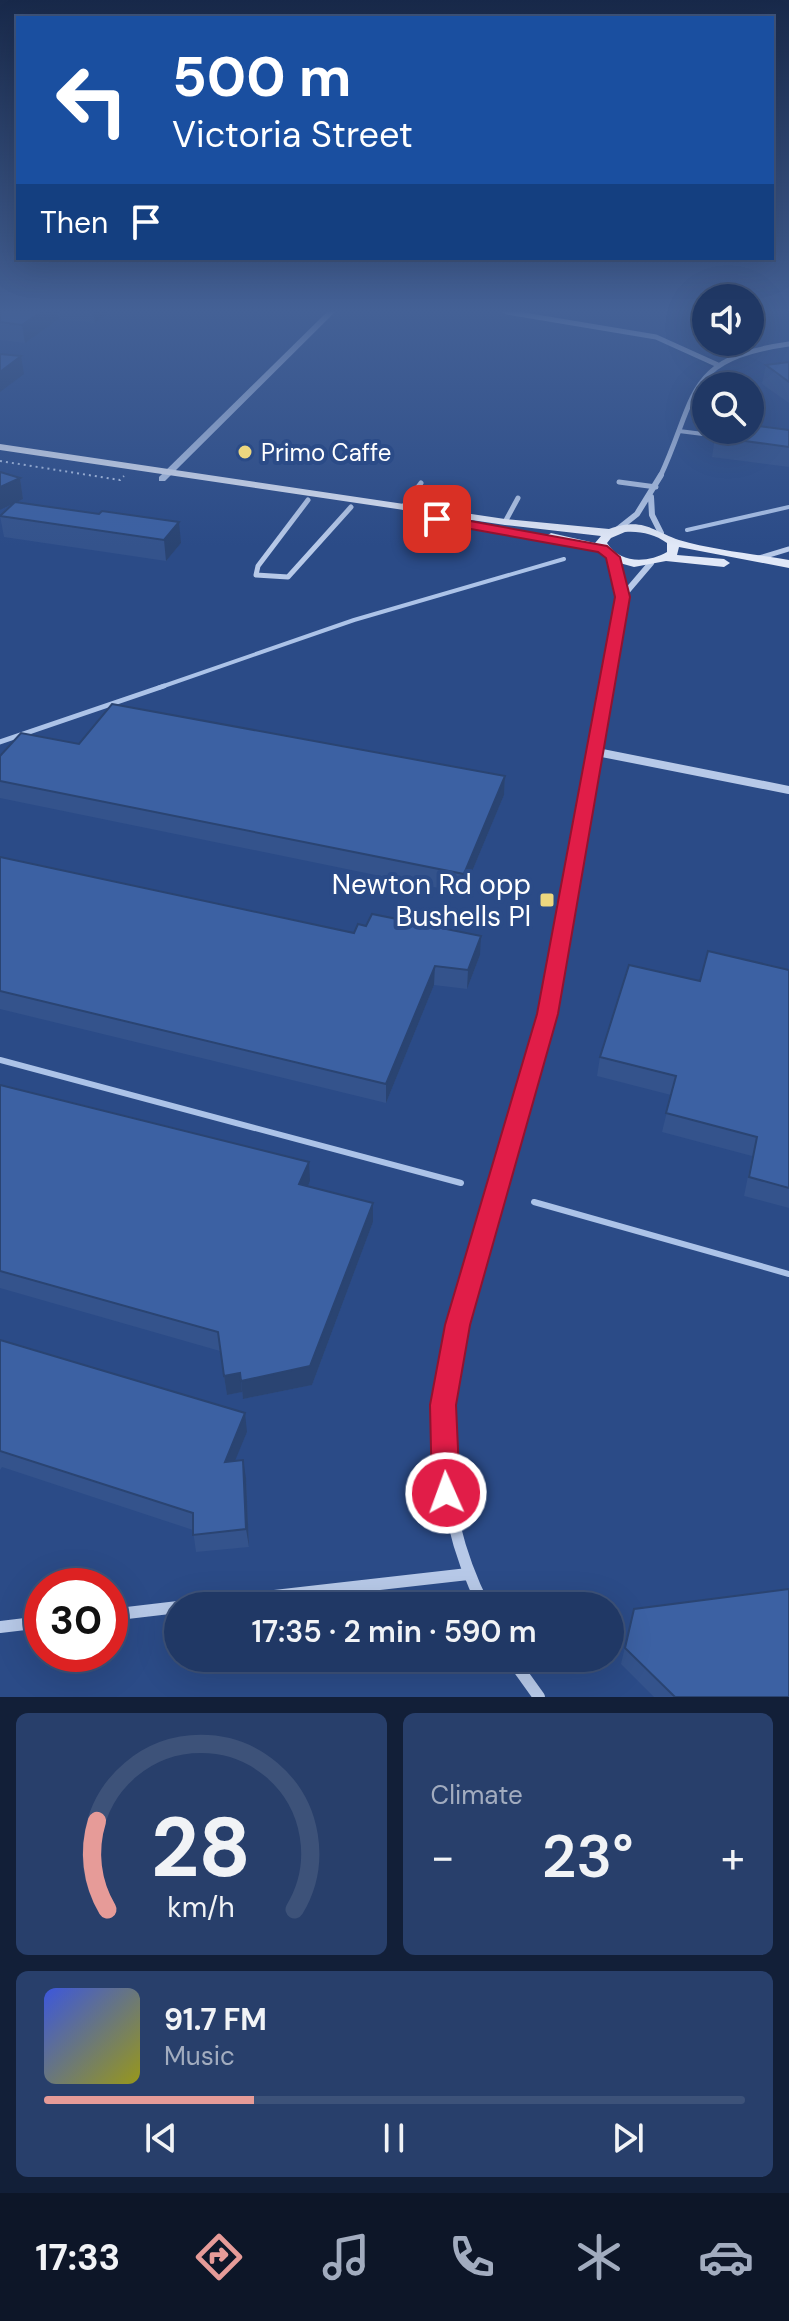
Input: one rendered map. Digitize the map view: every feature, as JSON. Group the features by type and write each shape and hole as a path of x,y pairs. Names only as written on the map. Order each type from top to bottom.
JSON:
{"main road":[{"path":"0,447 308,500 522,532 651,563 667,558 789,571"},
{"path":"0,454 505,522 613,531 642,529 661,533 673,542 789,564"},
{"path":"608,553 604,537 613,531"},
{"path":"667,558 675,548 673,542"}],"street":[{"path":"165,475 253,388"},
{"path":"613,531 633,519 651,497 698,388"},
{"path":"651,497 652,515 661,533"},
{"path":"477,1592 468,1574 446,1493 443,1405 457,1325 548,1014 597,752 622,597 608,553"},
{"path":"622,597 651,563"},
{"path":"597,752 789,790"},
{"path":"309,1592 468,1574"},
{"path":"128,1613 164,1609"},
{"path":"0,1627 24,1624"},
{"path":"521,1672 539,1697"}],"lane":[{"path":"679,431 692,433"},
{"path":"619,482 656,487"},
{"path":"403,507 421,483"},
{"path":"505,522 518,498"},
{"path":"308,500 258,566 256,575 288,577 351,507"},
{"path":"756,559 789,549"}],"path":[{"path":"0,461 120,480"}],"building":[{"path":"764,427 789,430 789,447 764,444"},
{"path":"0,472 20,478 0,487"},
{"path":"15,502 179,522 164,540 0,516"},
{"path":"112,704 505,776 464,874 0,781 0,756 21,733 79,744"},
{"path":"0,857 354,933 358,924 366,926 372,914 481,936 468,970 435,966 386,1084 0,991"},
{"path":"708,951 789,970 789,1188 749,1177 757,1137 666,1113 676,1076 600,1057 629,965 700,981"},
{"path":"0,1085 309,1162 299,1184 373,1203 310,1366 241,1381 240,1373 224,1376 218,1332 0,1271"},
{"path":"0,1340 245,1413 225,1462 243,1460 246,1529 193,1535 193,1513 0,1451"},
{"path":"789,1589 789,1697 675,1697 625,1648 634,1609"}],"waterway":[{"path":"687,530 789,507"},
{"path":"158,688 354,620 564,559"},
{"path":"0,742 164,686"},
{"path":"0,1060 461,1183"},
{"path":"534,1202 789,1274"}],"place":[{"name":"Primo Caffe","path":"245,452"},
{"name":"Newton Rd opp Bushells Pl","path":"547,900"}],"route":[{"path":"437,519 603,548 613,557 622,597 597,752 548,1014 457,1325 443,1405 446,1493"}]}
